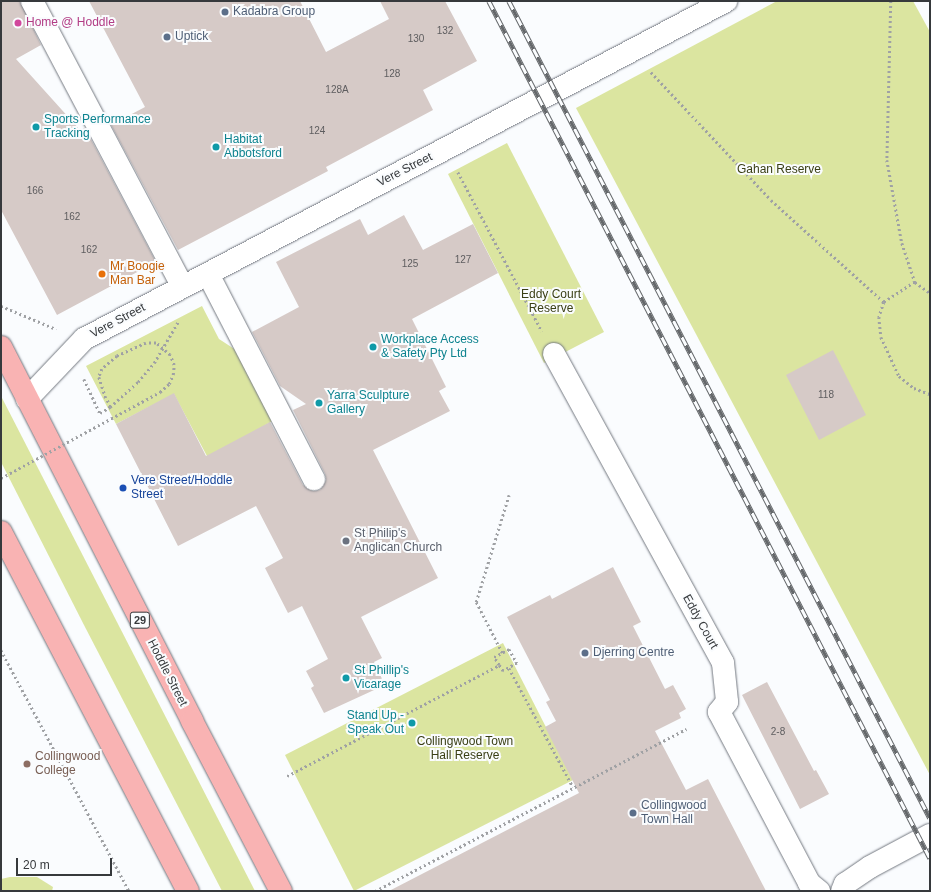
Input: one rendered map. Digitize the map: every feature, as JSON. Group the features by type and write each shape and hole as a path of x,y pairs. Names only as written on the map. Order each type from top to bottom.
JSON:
{"highway":[{"name":"Hoddle Street","path":"1,347 281,891"},
{"path":"1,532 188,891"}],"street":[{"path":"32,1 183,287"},
{"name":"Vere Street","path":"27,398 78,346 183,287 446,150 726,1"},
{"path":"208,274 314,479"},
{"name":"Eddy Court","path":"554,354 723,663 727,702 719,712 809,883 820,891"},
{"path":"842,891 845,884 870,867 930,835"}],"path":[{"path":"891,1 887,160 902,243 915,282 930,292"},
{"path":"650,71 771,200 884,302"},
{"path":"446,150 554,354"},
{"path":"915,282 884,302 879,317 881,336 899,376 914,388 930,394"},
{"name":"Vere Street","path":"1,306 78,346"},
{"path":"78,346 100,413 110,407 138,382 160,356 172,335 178,317"},
{"path":"1,478 160,392 169,384 173,375 174,365 170,355 156,343 146,342 117,356 102,369 99,377 110,407"},
{"path":"502,653 476,602 509,495"},
{"path":"509,649 517,663 502,671 499,665 494,657 509,649"},
{"path":"1,650 129,891"},
{"path":"287,776 499,665"},
{"path":"509,668 573,787"},
{"path":"375,891 686,729"}],"green space":[{"name":"Gahan Reserve","path":"777,1 913,1 930,32 930,775 576,108"},
{"name":"Eddy Court Reserve","path":"507,143 604,332 544,363 448,174"},
{"path":"202,306 219,339 242,354 276,419 208,458 174,394 116,424 86,366"},
{"path":"1,396 255,891 222,891 85,627 1,462"},
{"name":"Collingwood Town Hall Reserve","path":"503,643 573,780 354,891 285,755"},
{"path":"10,877 37,877 53,887 52,891 1,891 1,879"}],"building":[{"path":"1,1 20,1 41,45 16,59 80,130 85,128 156,262 57,315 1,210"},
{"path":"89,1 300,1 326,52 389,19 380,1 445,1 477,61 423,90 433,110 326,167 328,171 178,250 111,125 145,107"},
{"path":"404,215 423,250 473,224 498,273 412,319 446,387 439,391 450,411 373,450 438,578 361,617 382,658 374,662 385,685 324,713 311,688 314,686 306,671 328,659 302,606 288,613 265,568 283,558 256,506 178,546 116,424 174,393 206,456 270,422 303,485 313,491 320,490 326,480 325,474 293,410 306,404 280,386 252,332 299,307 276,262 360,219 368,235"},
{"path":"833,350 866,415 819,440 786,375"},
{"path":"613,567 641,622 633,626 665,689 673,685 686,709 679,713 681,718 655,731 686,790 708,779 766,891 389,891 579,793 545,727 556,721 546,702 550,700 507,617 550,595 552,599"},
{"path":"767,682 814,771 816,770 829,794 800,809 742,695"}],"railway":[{"path":"489,1 930,858"},
{"path":"509,1 930,818"}],"place":[{"name":"Kadabra Group","path":"225,12"},
{"name":"Home @ Hoddle","path":"18,23"},
{"name":"Uptick","path":"167,37"},
{"name":"Sports Performance Tracking","path":"36,127"},
{"name":"Habitat Abbotsford","path":"216,147"},
{"name":"Mr Boogie Man Bar","path":"102,274"},
{"name":"Workplace Access & Safety Pty Ltd","path":"373,347"},
{"name":"Yarra Sculpture Gallery","path":"319,403"},
{"name":"Vere Street/Hoddle Street","path":"123,488"},
{"name":"St Philip's Anglican Church","path":"346,541"},
{"name":"Djerring Centre","path":"585,653"},
{"name":"St Phillip's Vicarage","path":"346,678"},
{"name":"Stand Up - Speak Out","path":"412,723"},
{"name":"Collingwood College","path":"27,764"},
{"name":"Collingwood Town Hall","path":"633,813"}]}
